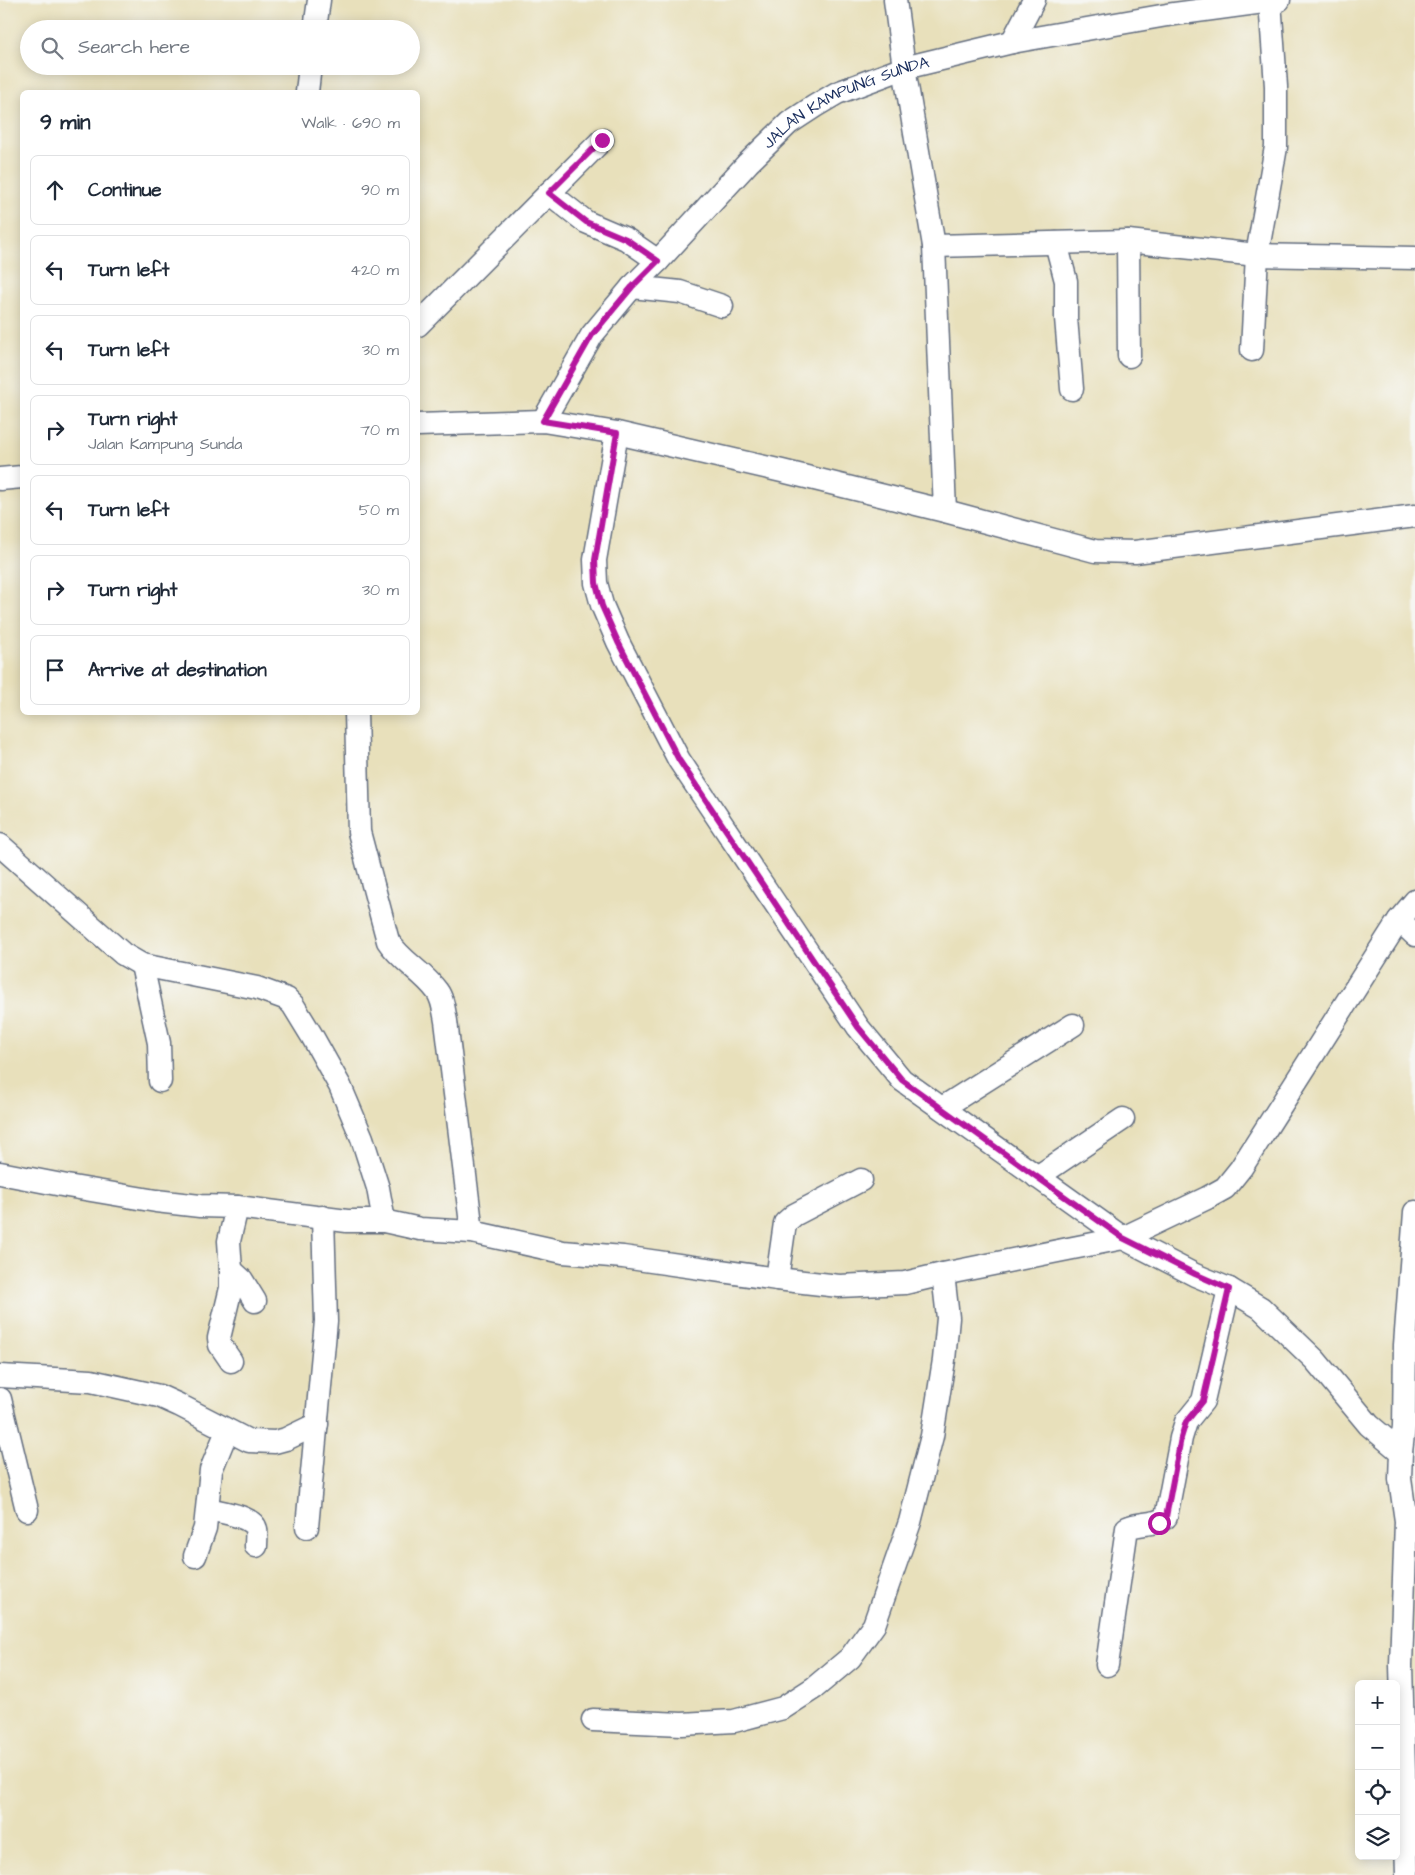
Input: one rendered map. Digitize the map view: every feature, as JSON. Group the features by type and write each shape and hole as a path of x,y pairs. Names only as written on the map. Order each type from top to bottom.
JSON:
{"street":[{"path":"316,20 319,0"},
{"path":"896,0 904,68 934,246 945,511"},
{"path":"1012,42 1034,0"},
{"path":"1252,350 1257,256 1276,147 1275,1"},
{"name":"JALAN KAMPUNG SUNDA","path":"543,421 592,335 632,287 748,163 789,123 838,93 904,68 1143,9 1231,2 1275,1"},
{"path":"307,90 309,75"},
{"path":"420,323 602,140"},
{"path":"549,193 586,222 626,239 658,261"},
{"path":"934,246 1128,241 1257,256 1415,258"},
{"path":"1128,241 1129,356"},
{"path":"1056,243 1066,281 1066,318 1072,388"},
{"path":"632,287 680,292 722,306"},
{"path":"420,425 543,421 617,433 945,511 1095,551 1135,552 1415,516"},
{"path":"617,433 595,560 596,583 602,606 618,642 679,760 858,1027 902,1080 1123,1238 1245,1297 1274,1321 1315,1360 1369,1425 1401,1452"},
{"path":"0,479 20,477"},
{"path":"356,715 359,832 388,941 395,952 438,992 443,1005 472,1232"},
{"path":"0,845 123,954 142,965 257,988 287,999 293,1005 340,1086 362,1138 378,1188 384,1221"},
{"path":"0,1173 156,1201 200,1206 237,1207 346,1221 384,1221 420,1229 472,1232 564,1252 623,1257 777,1279 840,1286 905,1283 1123,1238 1225,1188 1241,1168 1407,927 1415,901"},
{"path":"142,965 159,1043 160,1081"},
{"path":"942,1108 1073,1025"},
{"path":"1037,1177 1123,1119"},
{"path":"777,1279 785,1223 794,1215 860,1180"},
{"path":"231,1361 220,1345 219,1338 231,1288 232,1270 229,1240 237,1207"},
{"path":"1407,1875 1402,1665 1410,1521 1400,1479 1401,1452 1409,1428 1405,1345 1415,1212"},
{"path":"307,1526 326,1321 323,1217"},
{"path":"232,1270 242,1280 255,1301"},
{"path":"593,1720 682,1724 734,1721 783,1708 814,1688 850,1658 874,1625 910,1522 932,1436 944,1360 948,1318 944,1274"},
{"path":"1107,1665 1127,1528 1134,1525 1159,1523 1166,1517 1181,1438 1186,1422 1203,1401 1229,1289"},
{"path":"0,1376 91,1381 159,1396 249,1442 276,1442 317,1424"},
{"path":"0,1399 27,1510"},
{"path":"195,1556 206,1528 211,1470 227,1431"},
{"path":"208,1509 233,1514 252,1522 256,1529 256,1546"}],"route":[{"path":"602,140 549,193 586,222 626,239 658,261 632,287 592,335 543,421 617,433 595,560 596,583 602,606 618,642 679,760 858,1027 902,1080 1123,1238 1229,1289 1203,1401 1186,1422 1181,1438 1166,1517 1159,1523"}]}
